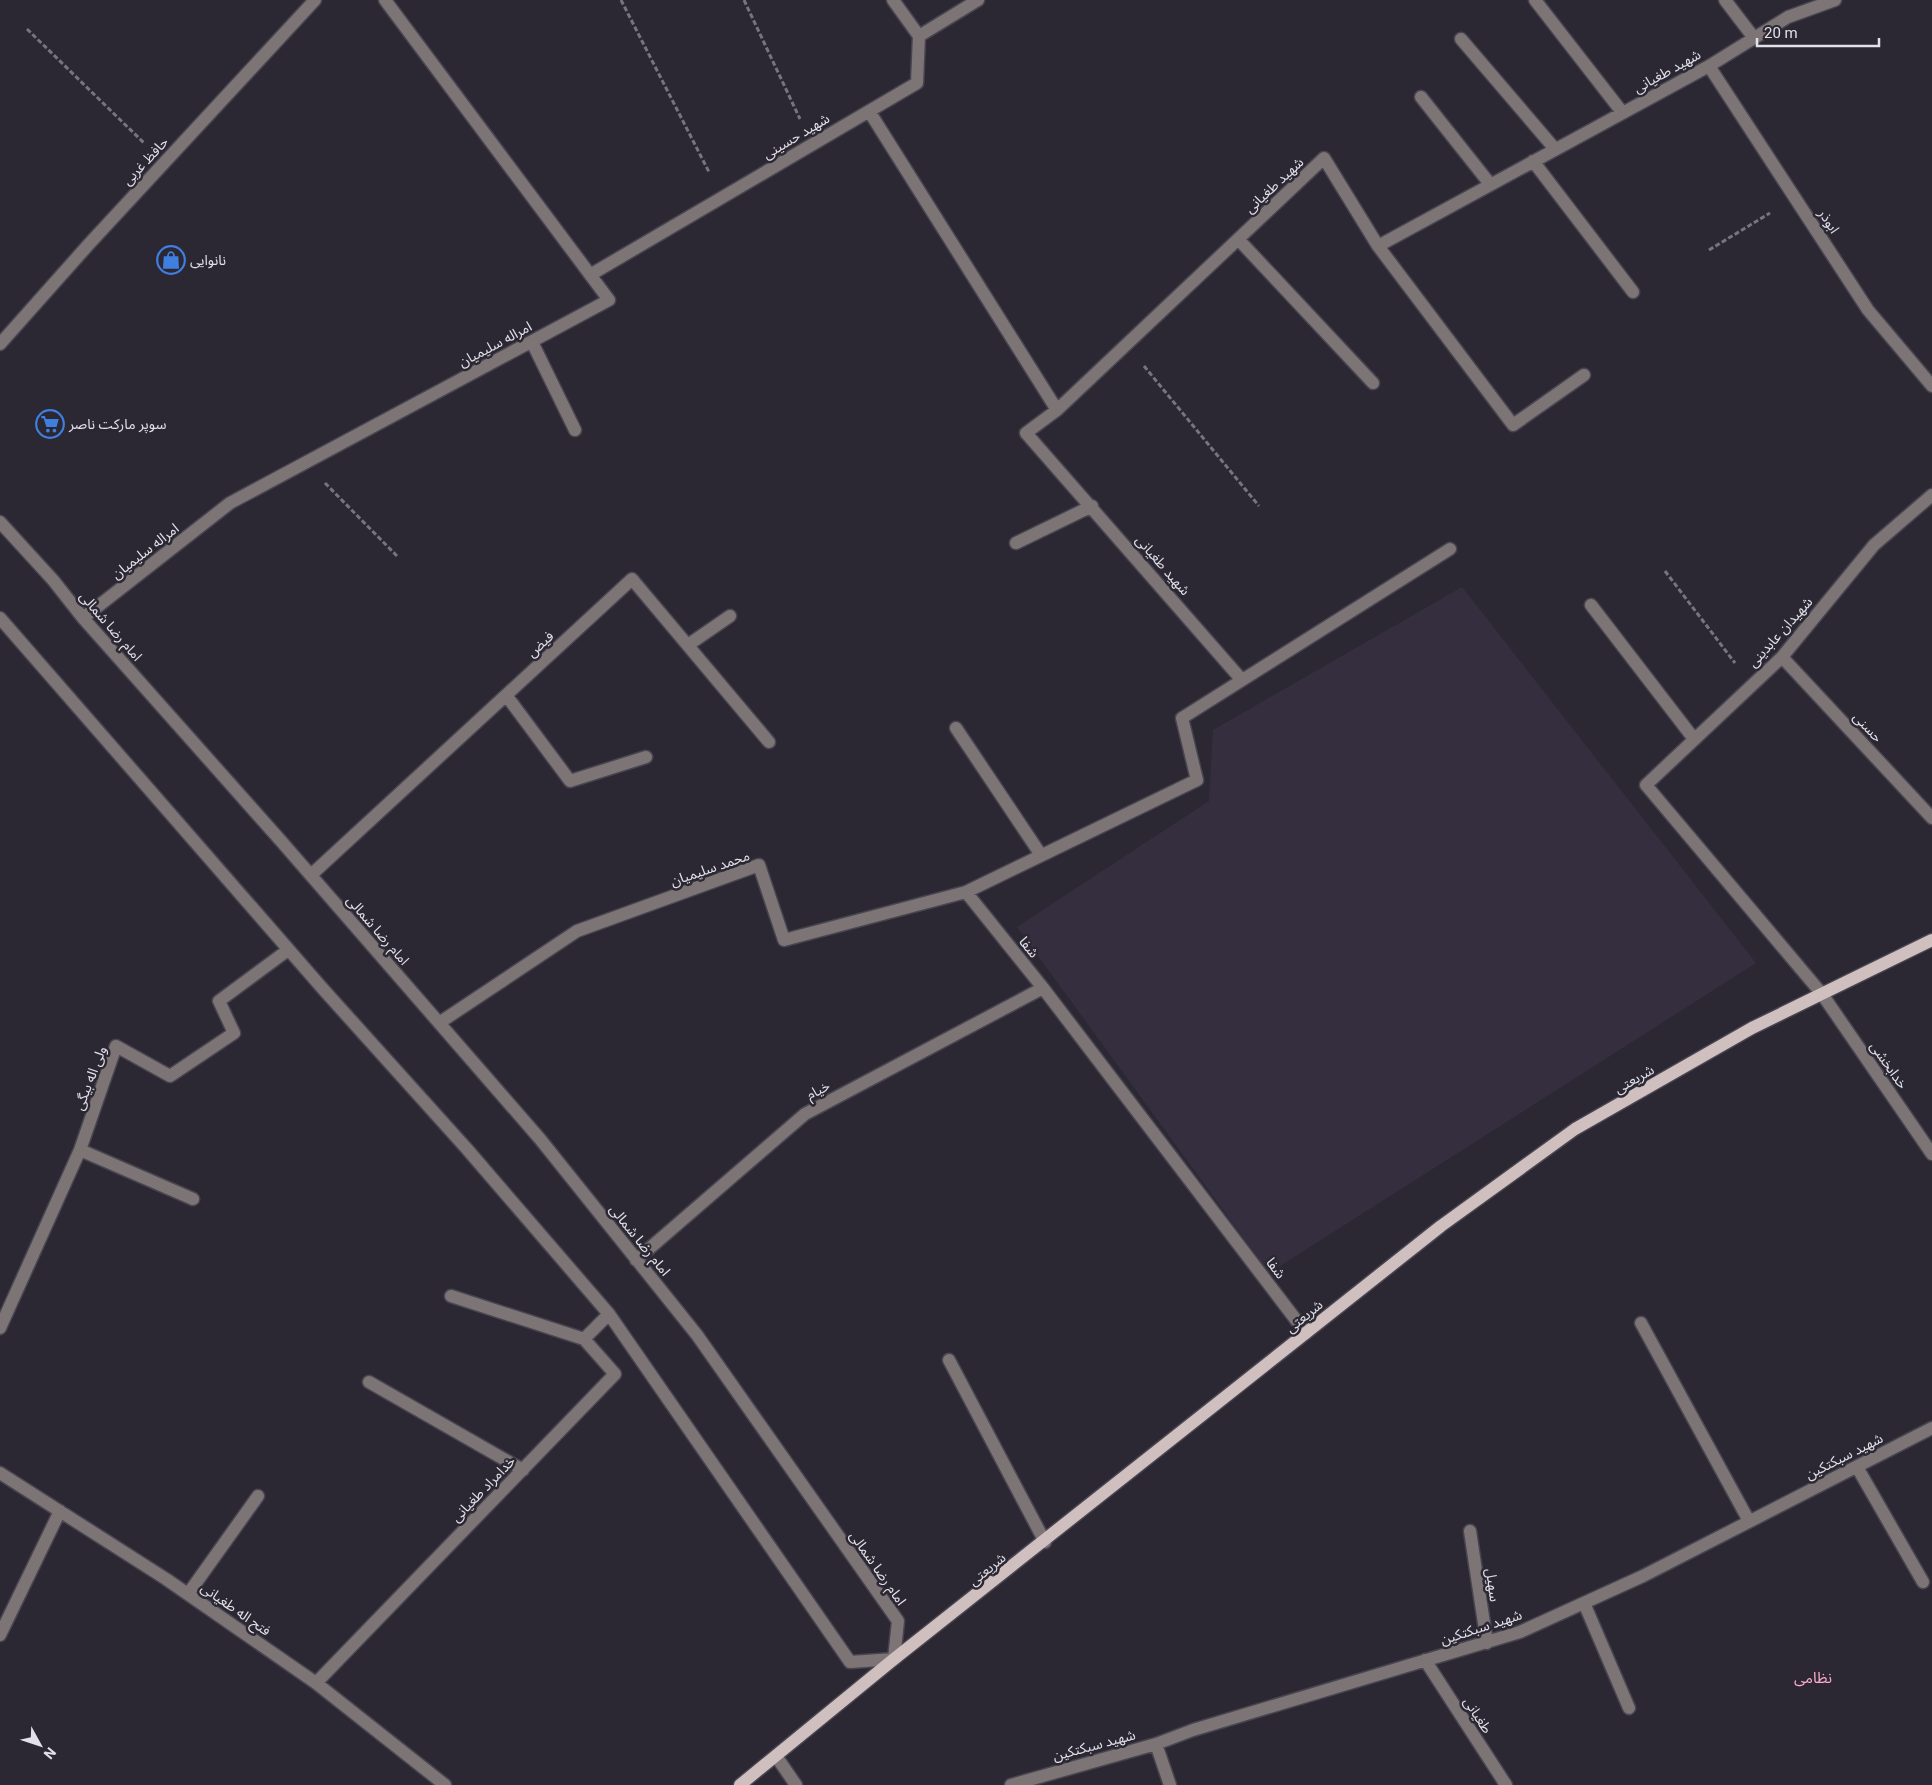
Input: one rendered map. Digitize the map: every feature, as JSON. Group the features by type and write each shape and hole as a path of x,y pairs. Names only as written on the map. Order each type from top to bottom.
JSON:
{"main road":[{"name":"شریعتی","path":"740,1785 894,1659 1045,1542 1441,1226 1575,1129 1752,1028 1932,940"}],"street":[{"name":"حافظ غربی","path":"0,344 315,0"},
{"name":"امراله سلیمیان","path":"83,618 230,503 609,300 386,0"},
{"path":"893,0 919,36 978,0"},
{"path":"1534,0 1622,112"},
{"path":"1725,0 1754,38"},
{"name":"شهید طغیانی","path":"1241,679 1092,506 1026,434 1057,410 1324,158 1378,246 1709,66 1788,17 1835,0"},
{"name":"شهید حسینی","path":"590,275 917,83 919,36"},
{"path":"1461,39 1555,149"},
{"name":"ابوذر","path":"1709,66 1868,310 1932,386"},
{"path":"1421,97 1490,184"},
{"path":"869,111 1057,410"},
{"path":"1533,161 1632,292"},
{"path":"1238,239 1373,383"},
{"path":"1378,246 1513,425 1584,375"},
{"path":"532,342 575,430"},
{"name":"شهیدان عابدینی","path":"1646,785 1782,657 1874,545 1932,495"},
{"path":"1016,542 1092,506"},
{"name":"امام رضا شمالی","path":"0,522 53,580 83,618 311,875 540,1139 697,1335 898,1621 894,1659"},
{"path":"966,892 1197,780 1182,718 1450,548"},
{"name":"فیض","path":"311,875 632,579 768,742"},
{"path":"1591,605 1694,739"},
{"path":"688,645 730,616"},
{"path":"0,618 288,950 467,1149 609,1314 850,1662 894,1659"},
{"name":"حسنی","path":"1782,657 1932,818"},
{"path":"506,695 570,781 646,757"},
{"path":"956,728 1041,855"},
{"name":"خدابخشی","path":"1646,785 1822,994 1932,1154"},
{"name":"محمد سلیمیان","path":"439,1023 577,931 759,865 784,940 966,892"},
{"name":"شفا","path":"966,892 1043,988 1306,1333"},
{"name":"ولی اله بیگی","path":"0,1328 80,1150 116,1046 170,1076 234,1033 219,1001 288,950"},
{"name":"خیام","path":"636,1260 805,1114 1043,988"},
{"path":"80,1150 193,1199"},
{"path":"451,1296 584,1339 609,1314"},
{"path":"1641,1323 1749,1521"},
{"name":"خدامراد طغیانی","path":"316,1683 614,1374 584,1339"},
{"path":"949,1360 1045,1542"},
{"path":"369,1382 522,1470"},
{"name":"شهید سبکتکین","path":"1011,1785 1156,1744 1193,1730 1520,1632 1643,1576 1932,1428"},
{"path":"1857,1466 1923,1582"},
{"name":"فتح اله طغیانی","path":"0,1473 188,1594 316,1683 445,1785"},
{"path":"188,1594 258,1496"},
{"path":"0,1635 60,1511"},
{"name":"سهیل","path":"1470,1531 1486,1643"},
{"path":"1584,1603 1629,1708"},
{"name":"طغیانی","path":"1425,1660 1506,1785"},
{"path":"1156,1744 1170,1785"},
{"path":"776,1756 796,1785"}],"path":[{"path":"621,0 721,197"},
{"path":"744,0 812,144"},
{"path":"27,28 164,163"},
{"path":"1708,250 1796,198"},
{"path":"1126,345 1259,506"},
{"path":"305,463 397,556"},
{"path":"1665,571 1752,685"}],"shaded area":[{"path":"1462,587 1756,963 1269,1273 1017,927 1209,801 1213,730"}],"place":[{"name":"نانوایی","path":"171,260"},
{"name":"سوپر مارکت ناصر","path":"50,424"}],"district":[{"name":"نظامی","path":"1813,1678"}]}
